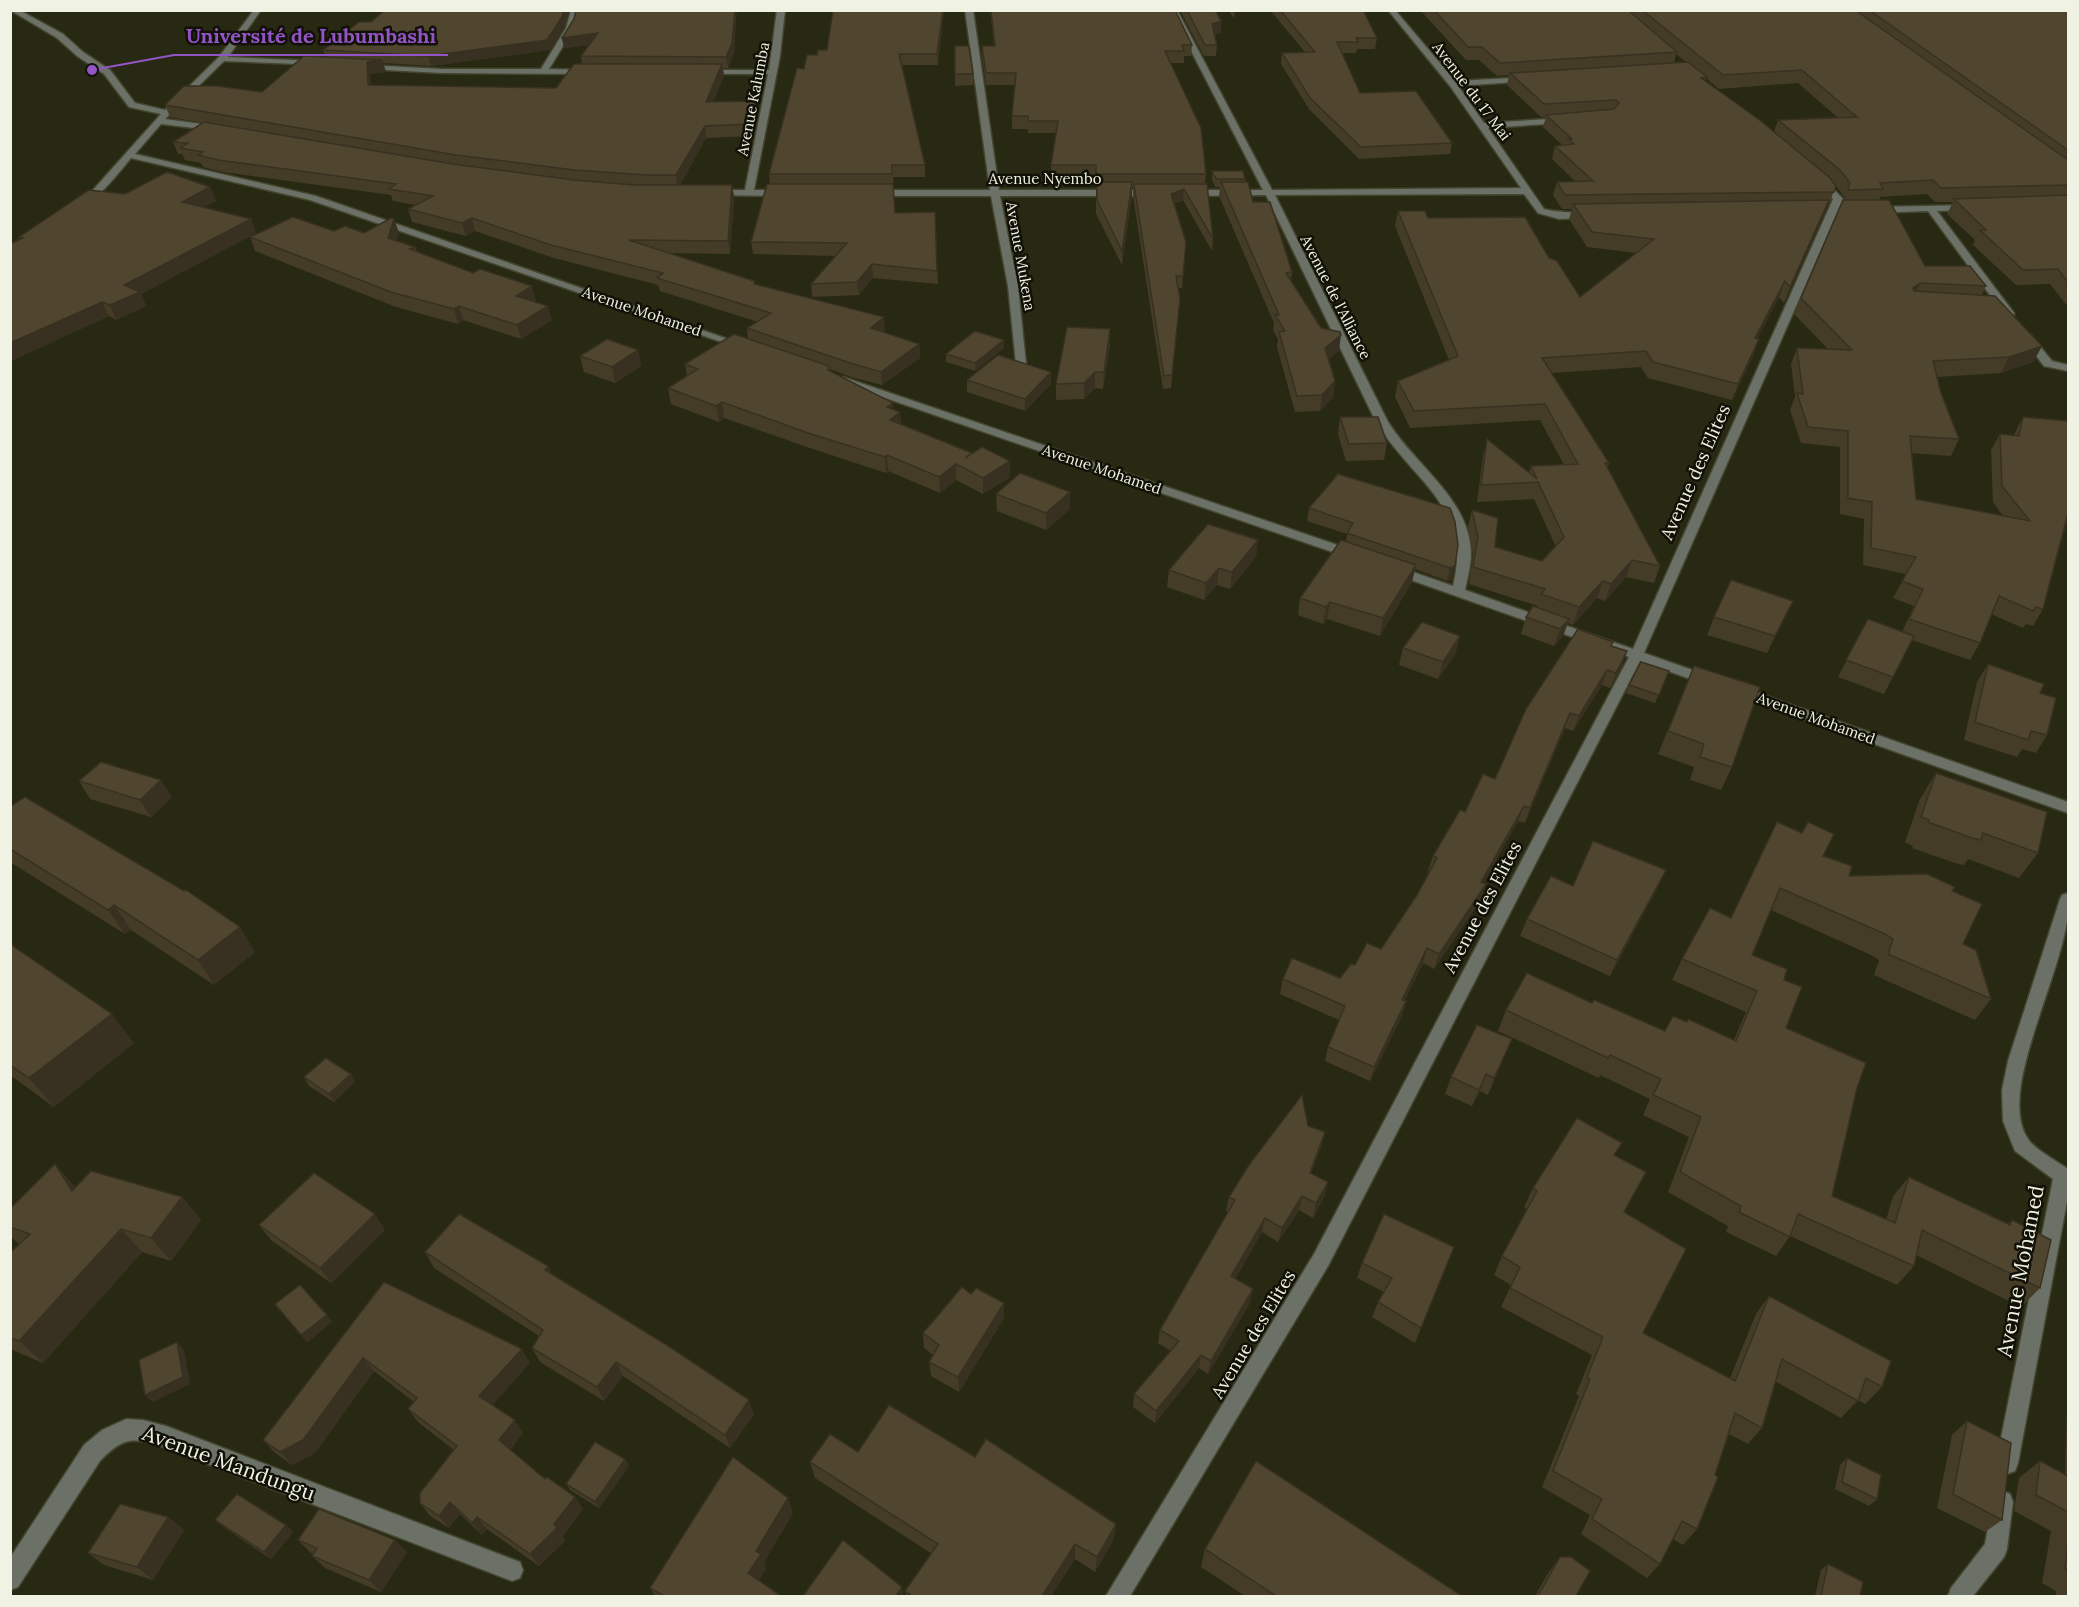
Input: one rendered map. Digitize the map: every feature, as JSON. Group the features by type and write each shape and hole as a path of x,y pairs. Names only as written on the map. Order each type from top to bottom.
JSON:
{"street":[{"path":"13,10 60,36 80,54 107,72 132,105 168,112"},
{"path":"70,210 96,192 159,121 222,59 258,10"},
{"path":"543,72 570,28 574,10"},
{"name":"Avenue Kalumba","path":"748,193 781,10"},
{"name":"Avenue Mukena","path":"969,10 995,194 1013,286 1021,364"},
{"name":"Avenue de l'Alliance","path":"1173,10 1219,90 1267,193 1383,423 1436,488 1460,526 1467,547 1458,591"},
{"name":"Avenue du 17 Mai","path":"1391,10 1453,84 1528,191"},
{"path":"222,59 329,64"},
{"path":"351,66 442,71 600,72"},
{"path":"692,72 771,72"},
{"path":"1453,84 1536,79"},
{"path":"1483,126 1575,119"},
{"path":"159,121 226,130"},
{"name":"Avenue Mohamed","path":"128,155 313,198 752,349"},
{"name":"Avenue des Elites","path":"1117,1596 1321,1260 1636,654 1838,199 1836,194 1812,173"},
{"path":"1172,193 1528,191 1538,213 1559,216 1597,215"},
{"path":"704,192 793,193"},
{"name":"Avenue Nyembo","path":"859,193 1161,193"},
{"path":"1865,210 1977,207"},
{"path":"1931,209 1998,307 2044,360 2053,366 2068,368"},
{"name":"Avenue Mohamed","path":"830,376 1458,591 2068,808"},
{"name":"Avenue Mohamed","path":"1959,1596 1996,1549 2009,1451 2066,1177 2021,1145 2012,1121 2011,1090 2017,1061 2068,899"},
{"name":"Avenue Mandungu","path":"10,1579 92,1453 107,1438 125,1428 166,1437 512,1570"}],"building":[{"path":"385,10 564,10 547,40 428,56 323,50 359,22 371,22"},
{"path":"576,10 735,10 732,43 726,57 581,56 598,33 562,38 574,19"},
{"path":"833,10 943,10 937,54 899,54 925,165 892,165 892,174 769,174 797,68 804,69 807,55 817,55 818,50 827,50"},
{"path":"991,10 1175,10 1192,45 1182,45 1184,51 1165,51 1201,128 1206,174 1096,174 1096,165 1051,165 1058,121 1028,121 1028,116 1012,116 1016,73 986,73 982,46 995,46"},
{"path":"1187,10 1215,10 1221,21 1212,24 1217,45 1205,45"},
{"path":"1280,10 1363,10 1377,38 1356,38 1358,42 1337,42 1360,93 1416,91 1452,143 1361,147 1310,98 1282,53 1315,52"},
{"path":"1434,10 1628,10 1677,52 1500,63 1482,47 1468,47"},
{"path":"1642,10 1855,10 2068,160 2068,185 1941,188 1933,180 1880,183 1883,189 1848,190 1850,183 1840,170 1778,120 1857,117 1802,70 1723,75"},
{"path":"1869,10 2068,10 2068,150"},
{"path":"955,46 969,46 973,74 955,74"},
{"path":"304,56 382,60 367,62 368,85 556,88 574,64 722,64 706,102 756,101 752,124 705,126 676,175 574,170 456,155 165,105 184,86 217,86 262,92"},
{"path":"1688,62 1707,77 1701,78 1761,121 1830,178 1836,186 1834,192 1565,195 1557,182 1593,181 1555,146 1574,144 1568,139 1572,139 1546,115 1614,109 1619,103 1616,100 1544,104 1510,73"},
{"path":"204,122 453,164 574,180 635,185 732,185 728,241 629,240 754,281 754,284 884,317 871,328 919,344 881,372 850,363 747,328 771,313 657,278 663,273 551,245 472,218 462,223 408,209 433,196 389,189 396,184 218,160 198,155 203,152 180,148 188,143 173,142"},
{"path":"1212,171 1243,171 1245,179 1216,179"},
{"path":"167,172 210,187 182,202 251,219 124,285 140,292 110,305 102,302 10,343 10,244 23,238 19,237 89,190 125,194"},
{"path":"1097,182 1132,182 1122,251 1097,200"},
{"path":"1221,182 1248,182 1253,202 1270,202 1292,272 1286,273 1321,328 1340,332 1341,335 1325,348 1335,381 1322,395 1297,396 1279,332 1285,331 1275,315 1279,315"},
{"path":"767,184 893,184 895,213 935,212 937,271 872,264 857,282 811,284 847,243 751,242"},
{"path":"1134,184 1207,184 1213,239 1184,189 1171,194 1186,242 1183,276 1176,276 1180,299 1172,375 1164,376"},
{"path":"2068,195 2068,282 2058,269 2023,270 1980,230 1986,230 1954,199"},
{"path":"1829,200 1790,287 1785,281 1755,338 1759,339 1738,384 1653,362 1646,351 1542,358 1609,463 1605,463 1660,566 1632,560 1611,584 1603,581 1579,607 1541,594 1545,589 1473,567 1478,537 1472,510 1498,518 1495,547 1542,561 1564,537 1538,482 1481,485 1487,439 1537,479 1531,466 1578,464 1545,404 1414,411 1398,381 1458,356 1398,211 1425,211 1428,218 1525,217 1549,258 1557,261 1580,297 1654,239 1592,232 1573,204"},
{"path":"1843,200 1889,200 1925,266 1970,266 1986,286 1920,283 1913,288 1914,291 1995,296 2042,346 2009,357 1933,361 1941,393 1959,439 1910,436 1916,499 2030,521 2002,486 2000,434 2019,436 2023,417 2068,421 2068,513 2043,609 2036,607 2033,611 1999,596 1980,643 1909,619 1923,589 1902,581 1916,557 1871,548 1872,502 1848,498 1848,431 1808,427 1797,393 1803,394 1797,348 1852,350 1801,298"},
{"path":"293,217 334,231 345,226 364,233 391,218 394,219 388,238 415,247 410,249 473,273 480,269 532,286 516,296 548,306 517,325 459,306 454,309 391,292 250,237"},
{"path":"1067,327 1110,329 1104,372 1095,372 1084,383 1056,384"},
{"path":"975,331 1004,340 975,363 946,354"},
{"path":"734,334 829,366 828,370 893,403 887,407 900,412 890,420 972,453 965,458 982,447 1010,461 983,478 956,464 939,477 887,455 885,457 811,434 722,402 716,406 668,388 698,369 685,364"},
{"path":"607,339 638,350 612,367 580,356"},
{"path":"998,355 1051,372 1025,399 967,380"},
{"path":"1340,417 1378,417 1387,443 1349,444"},
{"path":"1020,473 1070,492 1046,513 996,494"},
{"path":"1338,474 1450,508 1455,522 1458,545 1455,566 1450,568 1347,533 1353,523 1309,508"},
{"path":"1208,524 1258,540 1232,572 1219,568 1206,583 1169,570"},
{"path":"1341,540 1416,565 1383,618 1330,602 1326,607 1300,598"},
{"path":"1731,580 1793,601 1775,636 1714,617"},
{"path":"1533,606 1569,619 1560,629 1526,617"},
{"path":"1868,619 1914,636 1893,677 1846,660"},
{"path":"1422,622 1460,636 1443,662 1403,648"},
{"path":"1578,629 1613,642 1611,646 1627,651 1616,673 1607,670 1579,716 1570,713 1530,808 1524,806 1481,882 1486,884 1439,954 1427,948 1402,1000 1406,1001 1374,1067 1328,1047 1345,1006 1283,979 1292,958 1340,978 1351,964 1355,965 1367,943 1381,949 1417,895 1437,858 1433,856 1460,810 1465,812 1483,774 1495,779 1526,709"},
{"path":"1641,662 1669,671 1659,695 1629,685"},
{"path":"1988,664 2044,684 2040,693 2056,698 2047,735 2031,731 2028,740 1975,722"},
{"path":"1694,666 1760,687 1732,767 1700,757 1704,744 1668,731"},
{"path":"101,762 161,780 140,800 79,781"},
{"path":"1936,773 2047,812 2038,853 1983,833 1981,840 1972,838 1928,822 1929,820 1921,817"},
{"path":"25,797 184,891 186,890 240,927 198,960 114,905 108,910 10,849 10,807"},
{"path":"1777,822 1802,833 1808,822 1834,834 1823,856 1852,866 1849,876 1927,874 1955,887 1952,891 1982,904 1963,944 1976,950 1991,999 1888,954 1893,939 1885,934 1780,888 1752,955 1787,969 1784,980 1802,987 1786,1028 1866,1063 1857,1088 1832,1196 1895,1223 1909,1177 2010,1225 2012,1220 2051,1240 2040,1288 1922,1230 1914,1266 1798,1214 1790,1237 1739,1212 1741,1206 1680,1172 1701,1117 1653,1095 1661,1079 1610,1055 1608,1058 1506,1010 1527,973 1592,1003 1594,1000 1665,1031 1673,1016 1687,1022 1688,1019 1736,1041 1757,991 1682,959 1710,908 1731,918"},
{"path":"1593,841 1666,870 1617,960 1527,919 1551,876 1573,886"},
{"path":"10,944 112,1014 29,1078 10,1065"},
{"path":"1477,1025 1512,1039 1494,1078 1486,1074 1479,1090 1451,1077"},
{"path":"326,1058 351,1074 329,1094 304,1077"},
{"path":"1302,1095 1308,1126 1325,1132 1310,1173 1328,1182 1316,1203 1302,1196 1282,1228 1265,1218 1231,1276 1253,1289 1211,1361 1201,1355 1156,1411 1134,1394 1179,1341 1160,1330 1235,1200 1229,1197 1249,1165"},
{"path":"1577,1118 1622,1143 1614,1155 1646,1172 1624,1212 1686,1249 1643,1333 1735,1381 1769,1296 1891,1361 1882,1387 1866,1378 1858,1401 1782,1359 1762,1428 1735,1413 1715,1475 1718,1477 1697,1529 1682,1521 1660,1564 1592,1519 1602,1499 1553,1471 1590,1379 1587,1377 1603,1337 1510,1288 1520,1267 1502,1256 1537,1191 1533,1188"},
{"path":"55,1164 72,1191 91,1171 182,1197 151,1238 121,1229 19,1341 10,1338 10,1253 30,1234 10,1227 10,1209"},
{"path":"314,1173 375,1214 320,1268 259,1225"},
{"path":"459,1214 548,1266 545,1270 665,1344 749,1400 725,1435 616,1362 597,1387 532,1348 543,1330 425,1252"},
{"path":"1384,1214 1454,1247 1421,1328 1378,1302 1392,1278 1362,1263"},
{"path":"384,1282 522,1349 479,1396 515,1420 499,1440 545,1479 547,1477 575,1497 554,1524 557,1528 530,1554 477,1517 472,1523 450,1502 439,1516 420,1503 420,1493 457,1446 408,1409 417,1398 363,1358 303,1440 280,1452 263,1440"},
{"path":"300,1285 327,1315 301,1335 275,1304"},
{"path":"962,1287 971,1294 976,1288 1004,1303 958,1377 929,1362 939,1345 923,1333"},
{"path":"177,1342 183,1377 145,1395 139,1360"},
{"path":"889,1405 975,1457 986,1439 1116,1524 1097,1557 1075,1544 1042,1596 912,1596 905,1591 938,1544 810,1462 830,1434 858,1452"},
{"path":"1967,1421 2011,1443 2002,1520 1953,1494"},
{"path":"595,1442 625,1459 595,1502 566,1484"},
{"path":"733,1457 788,1498 756,1551 761,1554 748,1573 781,1596 664,1596 650,1588"},
{"path":"1847,1458 1881,1475 1877,1499 1842,1482"},
{"path":"1256,1461 1462,1596 1276,1596 1205,1549"},
{"path":"2040,1461 2068,1476 2068,1512 2036,1495"},
{"path":"237,1494 286,1525 264,1552 215,1520"},
{"path":"120,1504 168,1517 137,1567 88,1553"},
{"path":"319,1509 395,1540 369,1580 312,1556 317,1548 298,1540"},
{"path":"843,1540 902,1587 896,1596 803,1596"},
{"path":"2068,1546 2068,1570 2065,1568"},
{"path":"1560,1557 1571,1557 1590,1571 1576,1596 1538,1596"},
{"path":"1828,1564 1863,1582 1860,1596 1821,1596"}],"place":[{"name":"Université de Lubumbashi","path":"92,70"}]}
